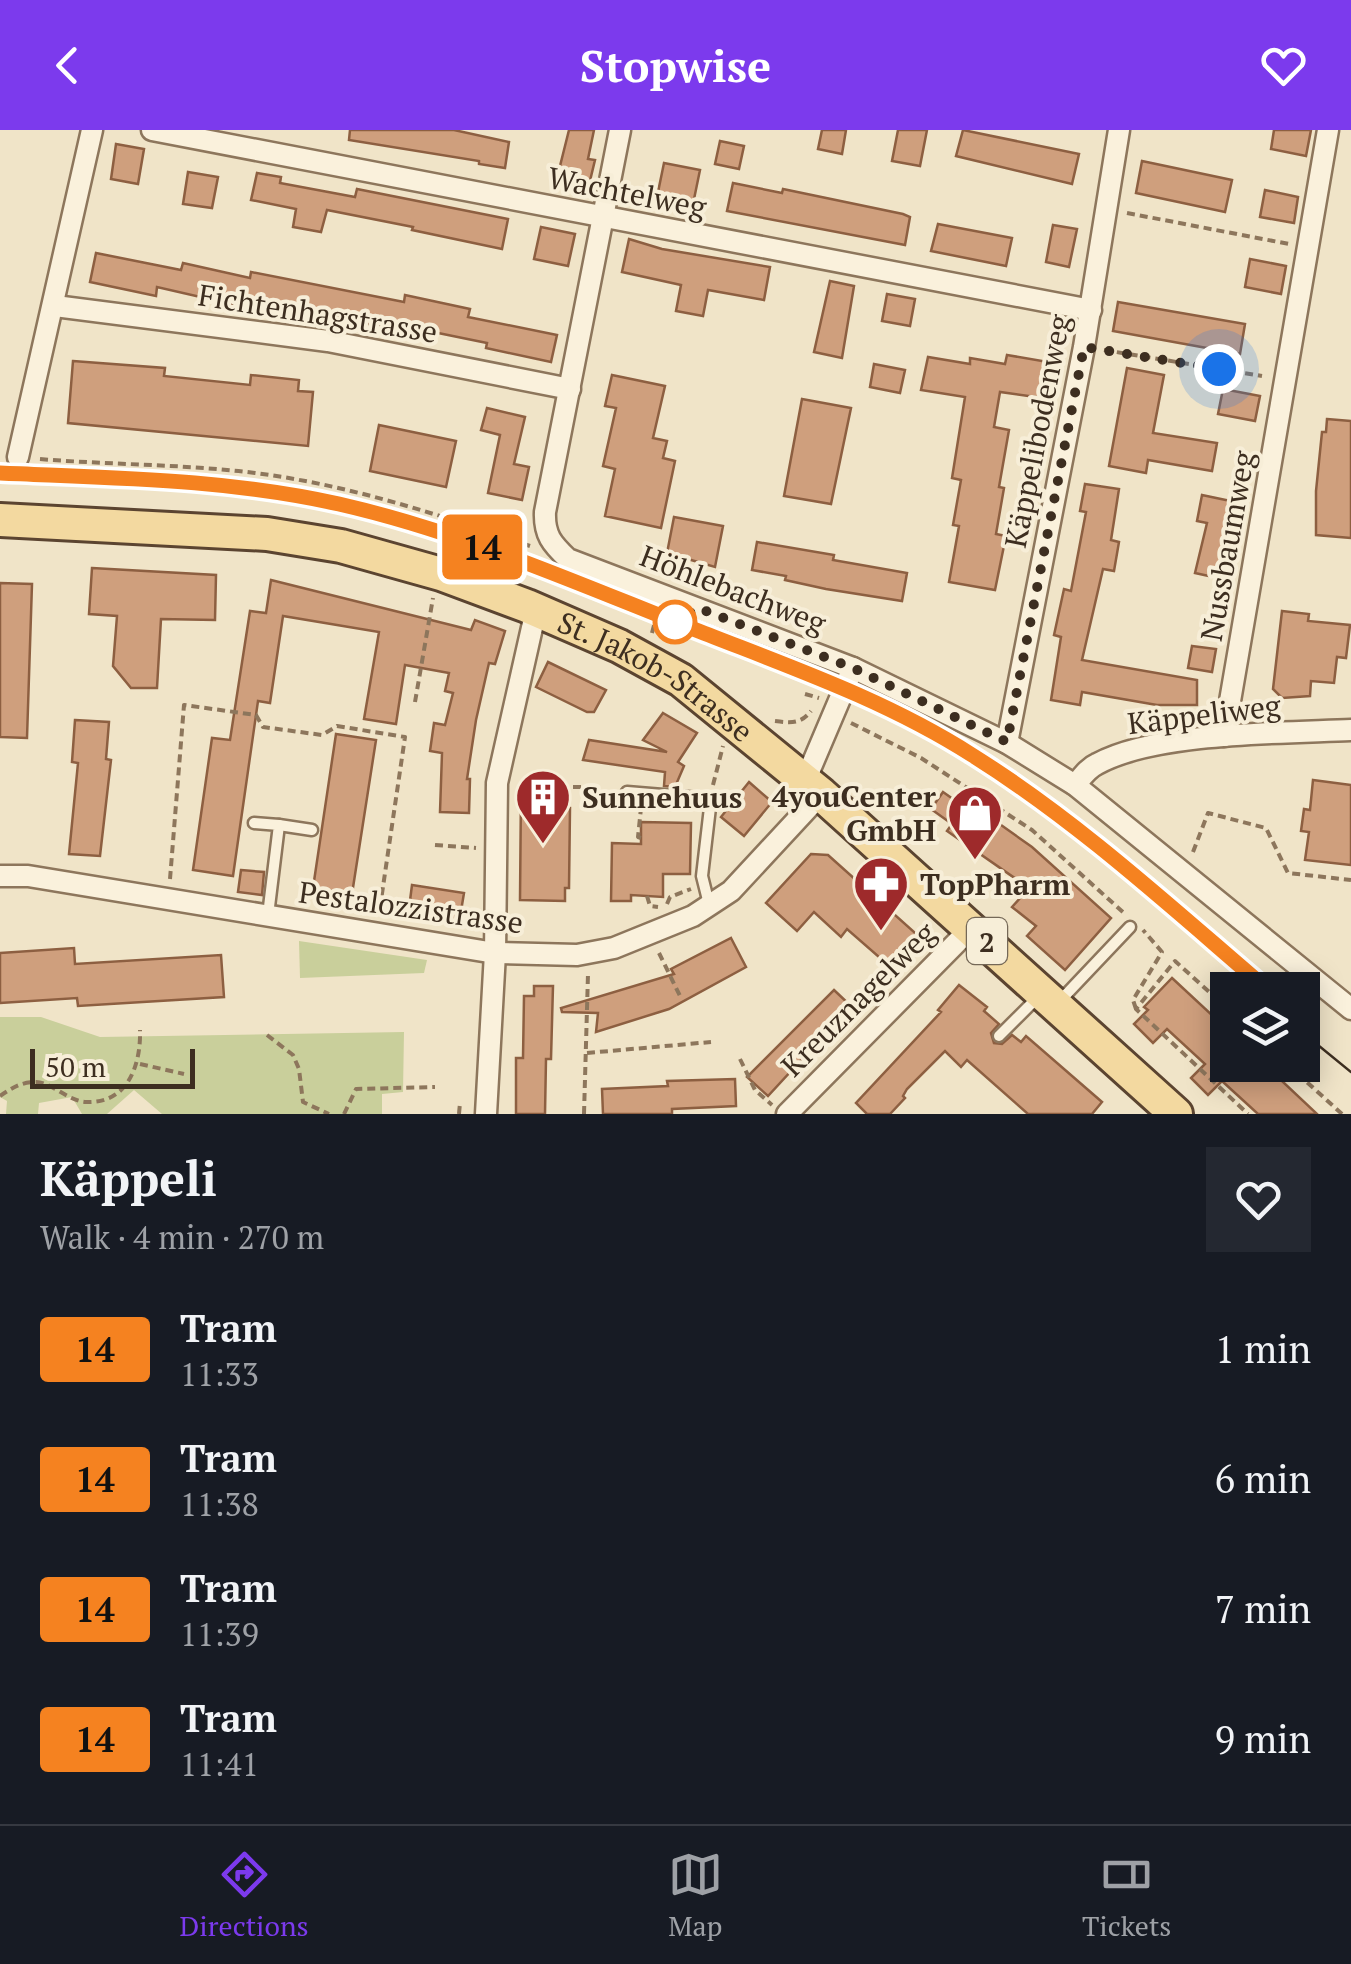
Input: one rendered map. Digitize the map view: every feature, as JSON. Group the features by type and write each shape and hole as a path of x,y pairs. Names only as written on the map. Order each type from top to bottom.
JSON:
{"main road":[{"name":"St. Jakob-Strasse","path":"0,520 267,534 341,546 437,573 619,646 681,680 813,788 1050,998 1166,1111"}],"street":[{"path":"18,457 92,130"},
{"name":"Wachtelweg","path":"152,130 1091,310"},
{"path":"568,559 544,529 544,512 620,130"},
{"name":"Käppelibodenweg","path":"1007,742 1091,310 1119,130"},
{"name":"Nussbaumweg","path":"1224,736 1328,130"},
{"name":"Fichtenhagstrasse","path":"54,306 328,340 570,389"},
{"name":"Höhlebachweg","path":"568,559 830,658 1007,742 1075,785 1351,1008"},
{"path":"486,1114 495,954 497,784 536,610"},
{"path":"813,788 827,706 853,668"},
{"name":"Käppeliweg","path":"1075,785 1092,766 1124,752 1224,736 1351,730"},
{"name":"Pestalozzistrasse","path":"0,876 28,876 495,954 589,953 651,935 731,890 813,788"},
{"name":"Kreuznagelweg","path":"785,1114 972,927"}],"lane":[{"path":"628,792 711,800 702,876 709,905"},
{"path":"254,823 312,830"},
{"path":"268,916 279,826"},
{"path":"999,1036 1050,998 1130,927"}],"path":[{"path":"1107,210 1308,248"},
{"path":"1084,347 1287,380"},
{"path":"18,457 188,466 297,480 404,504 568,559"},
{"path":"415,702 437,573"},
{"path":"827,706 830,658"},
{"path":"805,694 921,758 1032,830 1157,943 1162,952 1133,1000 1136,1009 1248,1114"},
{"path":"168,900 184,706 256,714 263,727 322,735 337,726 405,737 376,934"},
{"path":"711,800 724,745 741,754 773,721 794,723 827,706"},
{"path":"573,787 592,793 628,792"},
{"path":"641,838 638,820 644,794"},
{"path":"1185,874 1208,812 1266,828 1288,872 1351,880"},
{"path":"435,845 496,849"},
{"path":"647,896 650,906 662,907 670,897 687,890"},
{"path":"651,935 682,998"},
{"path":"584,1114 589,953"},
{"path":"1136,1009 1175,961 1210,993"},
{"path":"0,1096 21,1082 42,1082 86,1102 108,1097 128,1084 138,1064 140,1030"},
{"path":"267,1035 293,1055 299,1068 303,1102 329,1114"},
{"path":"586,1054 711,1042"},
{"path":"740,1059 754,1090 785,1114"},
{"path":"138,1064 184,1074"},
{"path":"1307,1082 1342,1114"},
{"path":"344,1114 356,1090 435,1087"},
{"path":"459,1114 460,1103"}],"green space":[{"path":"299,941 427,960 424,973 300,978"},
{"path":"0,1017 41,1017 100,1037 404,1032 403,1092 382,1094 382,1114 162,1114 134,1090 107,1114 82,1114 72,1097 39,1103 38,1114 6,1114 7,1101 0,1097"}],"building":[{"path":"350,130 454,130 509,142 505,168 349,140"},
{"path":"569,130 594,130 588,159 595,160 588,189 556,182"},
{"path":"822,130 846,130 842,154 818,149"},
{"path":"898,130 927,130 920,166 892,161"},
{"path":"963,130 1079,154 1072,184 956,156"},
{"path":"1274,130 1311,130 1306,156 1271,149"},
{"path":"720,141 744,146 739,169 715,164"},
{"path":"116,144 144,149 138,184 111,179"},
{"path":"1142,161 1232,180 1225,212 1136,193"},
{"path":"664,163 700,170 693,204 657,197"},
{"path":"188,172 218,177 212,208 183,204"},
{"path":"257,173 281,177 280,183 355,197 357,189 508,219 502,249 327,210 321,232 293,227 296,209 251,200"},
{"path":"733,183 782,193 783,189 903,214 910,217 905,245 727,211"},
{"path":"1265,190 1298,197 1294,223 1260,217"},
{"path":"938,224 1012,238 1006,266 931,251"},
{"path":"1053,225 1077,229 1069,267 1046,262"},
{"path":"541,227 575,234 568,266 534,259"},
{"path":"629,239 662,249 770,267 764,300 708,290 703,316 676,311 681,285 622,272"},
{"path":"96,253 181,270 183,263 250,278 251,272 404,302 405,295 470,309 468,317 557,335 551,362 486,348 487,343 399,325 398,330 246,299 244,307 157,287 156,296 90,282"},
{"path":"1250,259 1286,266 1281,294 1245,287"},
{"path":"830,281 854,286 842,358 814,352"},
{"path":"887,294 915,299 910,326 882,321"},
{"path":"1118,302 1245,324 1240,354 1113,331"},
{"path":"1007,355 1048,362 1043,398 1000,392 994,427 1009,430 996,534 1006,536 995,590 949,582 959,526 953,525 961,480 952,478 965,397 921,390 928,357 970,364 970,358 1005,364"},
{"path":"73,361 165,368 164,376 250,385 251,375 299,380 298,391 313,392 308,446 68,423"},
{"path":"874,364 905,370 900,393 870,387"},
{"path":"1127,368 1164,375 1153,433 1217,443 1212,471 1148,460 1146,473 1109,466"},
{"path":"612,375 665,386 653,438 667,441 663,458 675,461 661,528 605,516 615,469 603,466 616,408 605,406"},
{"path":"1223,389 1260,396 1255,421 1218,414"},
{"path":"802,399 851,408 831,504 784,496"},
{"path":"487,408 525,417 514,464 529,467 522,500 488,493 500,435 481,430"},
{"path":"1327,419 1351,421 1351,538 1316,535 1316,491"},
{"path":"379,425 456,441 446,487 370,471"},
{"path":"1085,484 1119,489 1111,540 1119,542 1114,571 1103,569 1082,660 1197,680 1197,705 1157,705 1082,692 1080,705 1051,700 1061,637 1054,635 1064,589 1071,591 1086,512 1080,511"},
{"path":"1202,495 1240,503 1227,580 1195,573 1207,523 1197,521"},
{"path":"674,517 723,526 715,567 667,553"},
{"path":"757,542 907,573 902,601 826,589 752,570"},
{"path":"92,568 216,575 215,620 161,619 157,688 131,688 113,666 117,616 89,614"},
{"path":"271,580 471,630 475,620 505,631 495,664 489,663 476,720 467,779 469,813 440,812 442,753 430,751 434,723 445,725 453,693 445,691 449,673 405,665 396,724 364,719 379,632 283,616 270,703 258,701 233,876 193,870 212,738 230,740 250,611 266,613"},
{"path":"0,583 32,584 27,738 0,737"},
{"path":"1282,611 1309,614 1308,621 1350,625 1346,658 1337,657 1334,683 1311,681 1310,696 1282,698 1273,689"},
{"path":"1192,646 1216,649 1212,672 1188,668"},
{"path":"548,662 606,690 594,712 536,687"},
{"path":"663,713 697,733 678,762 684,766 675,787 664,786 665,772 583,760 589,740 667,752 643,740"},
{"path":"75,720 109,722 106,759 111,760 100,856 69,854 78,763 72,762"},
{"path":"336,734 376,740 352,894 313,888"},
{"path":"1313,780 1351,785 1351,865 1305,860 1309,832 1301,831 1304,809 1310,810"},
{"path":"749,782 772,802 744,836 721,817"},
{"name":"Sunnehuus","path":"521,789 566,789 566,808 570,808 569,888 565,888 565,901 520,900"},
{"path":"943,792 963,806 967,801 1032,847 1111,918 1065,970 1027,936 1036,926 1012,907 1029,888 947,831 952,824 931,809"},
{"path":"641,822 691,823 690,874 663,874 663,897 631,895 631,901 611,901 612,843 641,844"},
{"path":"811,854 828,855 923,940 895,971 847,929 841,937 814,912 797,931 766,903"},
{"path":"241,870 264,872 262,895 238,892"},
{"path":"412,885 464,893 459,923 408,916"},
{"path":"731,938 746,967 669,1009 596,1032 598,1013 562,1012 561,1008 674,974 671,969"},
{"path":"74,948 75,964 221,955 224,997 78,1006 77,998 0,1003 0,953"},
{"path":"1172,978 1210,1013 1210,1082 1221,1082 1208,1095 1191,1078 1205,1064 1167,1029 1153,1043 1134,1024 1148,1010 1144,1007"},
{"path":"959,985 987,1007 984,1011 999,1024 991,1033 994,1043 1002,1044 1012,1035 1021,1042 1026,1036 1102,1102 1092,1114 1028,1114 967,1060 961,1067 945,1051 907,1089 905,1098 890,1114 867,1114 856,1103 941,1012 938,1010"},
{"path":"534,986 553,986 545,1114 516,1114 516,1058 523,1058 524,996 534,996"},
{"path":"834,990 851,1006 768,1096 747,1077"},
{"path":"735,1079 736,1106 672,1109 672,1114 603,1114 602,1089 668,1086 667,1081"},
{"path":"1223,1082 1283,1082 1317,1114 1258,1114"}],"tram line":[{"path":"0,473 227,486 302,496 398,518 492,549 823,680 930,731 1006,777 1122,864 1247,972"},
{"name":"14","path":"0,473 240,488 378,513 501,554 830,682 935,732 1058,812 1247,972"},
{"path":"1320,1047 1351,1072"}],"place":[{"name":"Sunnehuus","path":"543,846"},
{"name":"4youCenter GmbH","path":"975,862"},
{"name":"TopPharm","path":"881,933"}],"route":[{"path":"675,622 698,608 853,668 1007,742 1084,347 1219,369"}]}
